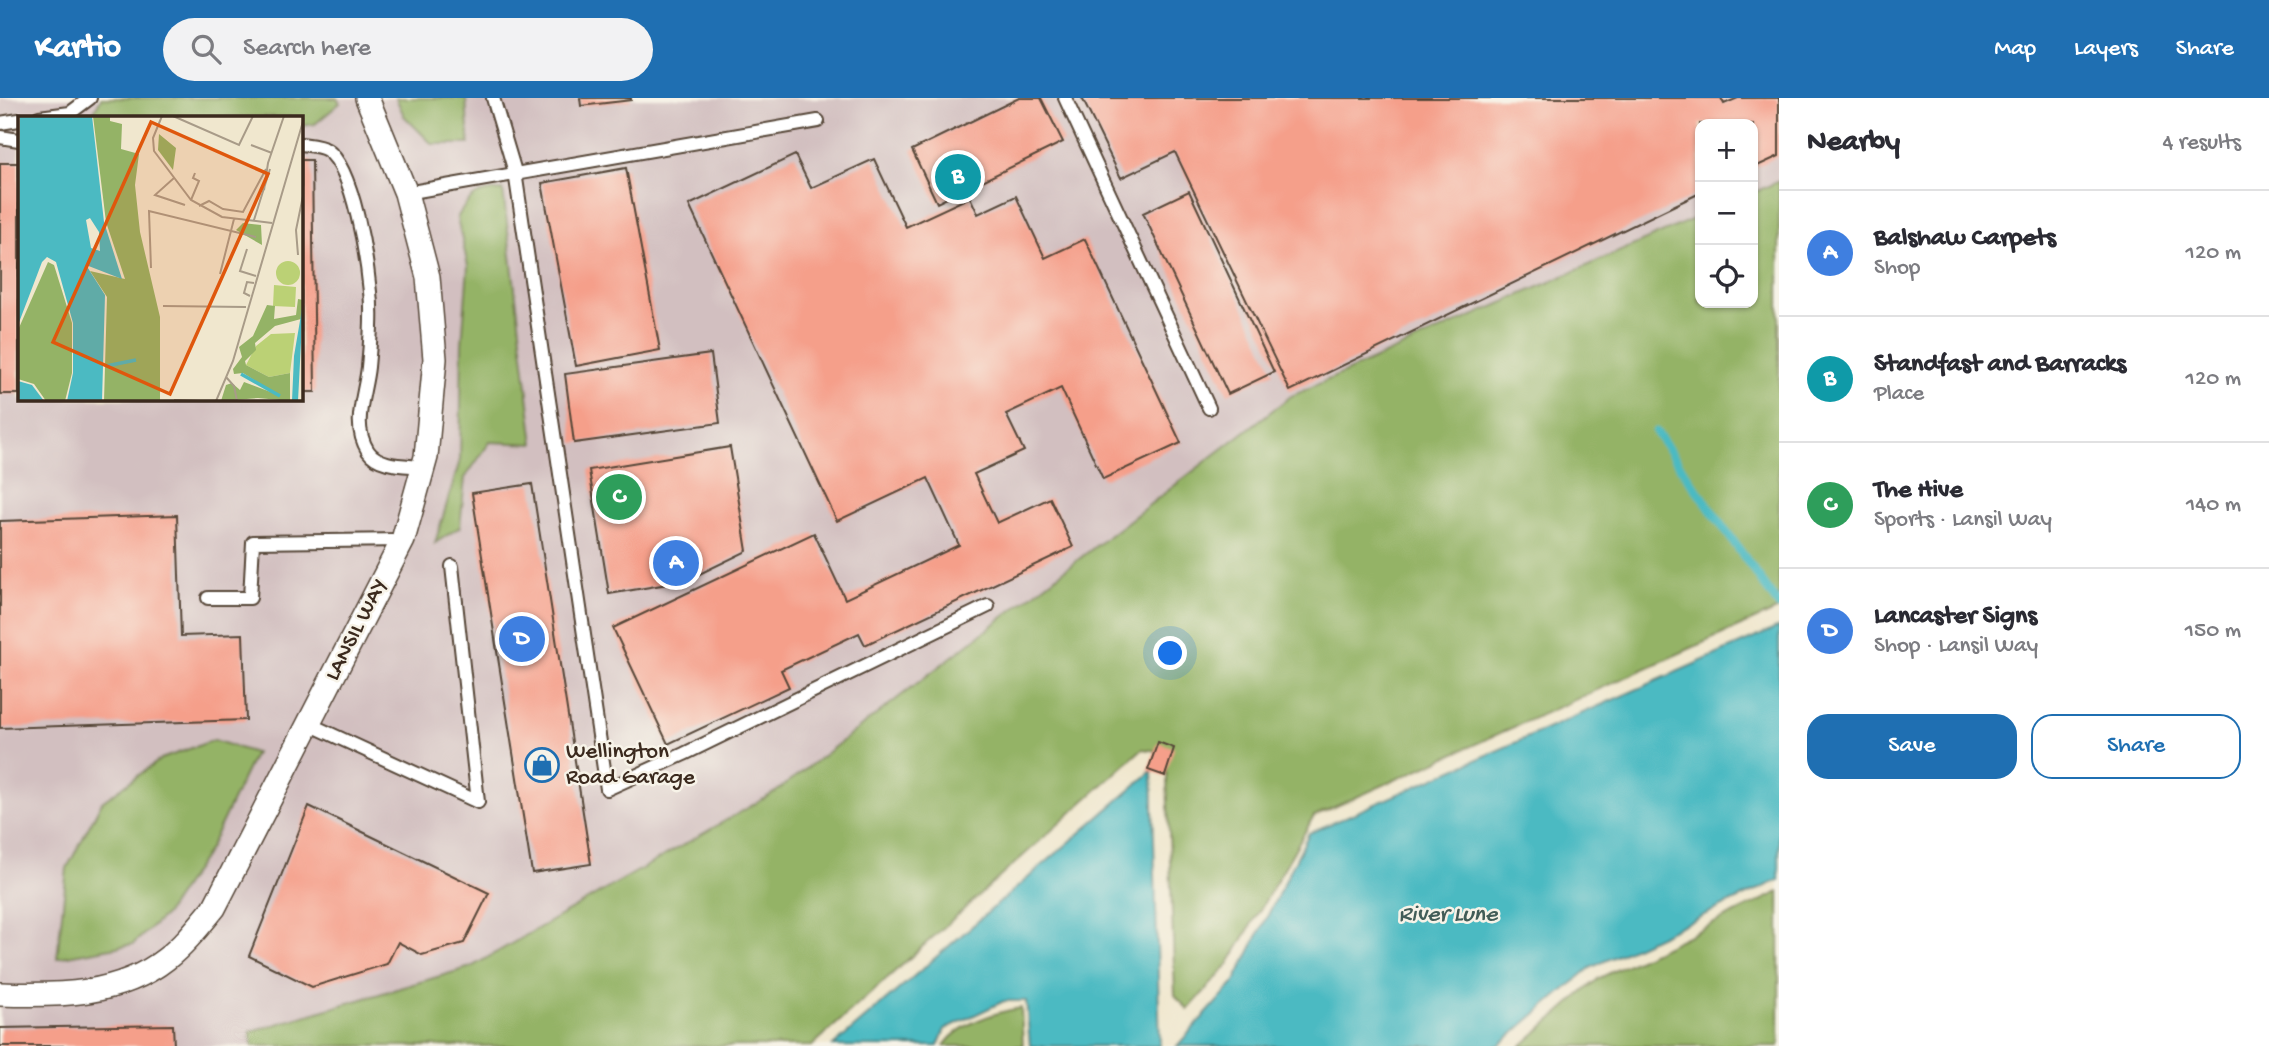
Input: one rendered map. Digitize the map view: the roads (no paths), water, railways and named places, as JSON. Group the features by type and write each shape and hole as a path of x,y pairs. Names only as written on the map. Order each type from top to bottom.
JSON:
{"street":[{"name":"LANSIL WAY","path":"0,994 52,995 100,990 141,974 174,952 214,908 403,540 423,467 435,359 428,277 406,192 367,98"}],"lane":[{"path":"47,116 70,113 90,98"},
{"path":"493,98 515,172 607,789 988,606"},
{"path":"1065,98 1209,408"},
{"path":"0,123 18,120"},
{"path":"406,192 818,121"},
{"path":"0,137 18,140"},
{"path":"303,144 327,150 339,165 351,193 362,233 371,295 368,368 358,420 369,452 383,463 423,467"},
{"path":"208,598 250,598 253,542 403,540"},
{"path":"309,724 478,802 452,566"}],"water":[{"name":"River Lune","path":"1779,627 1779,880 1590,968 1498,1046 1177,1046 1234,983 1309,833"},
{"path":"1152,771 1160,1046 1030,1046 1026,1001 1004,1001 945,1029 938,1046 833,1046"}],"waterway":[{"path":"1656,432 1779,606"}],"place":[{"name":"Standfast and Barracks","path":"958,177"},
{"name":"The Hive","path":"619,497"},
{"name":"Balshaw Carpets","path":"676,563"},
{"name":"Lancaster Signs","path":"522,639"},
{"name":"Wellington Road Garage","path":"542,765"}]}
